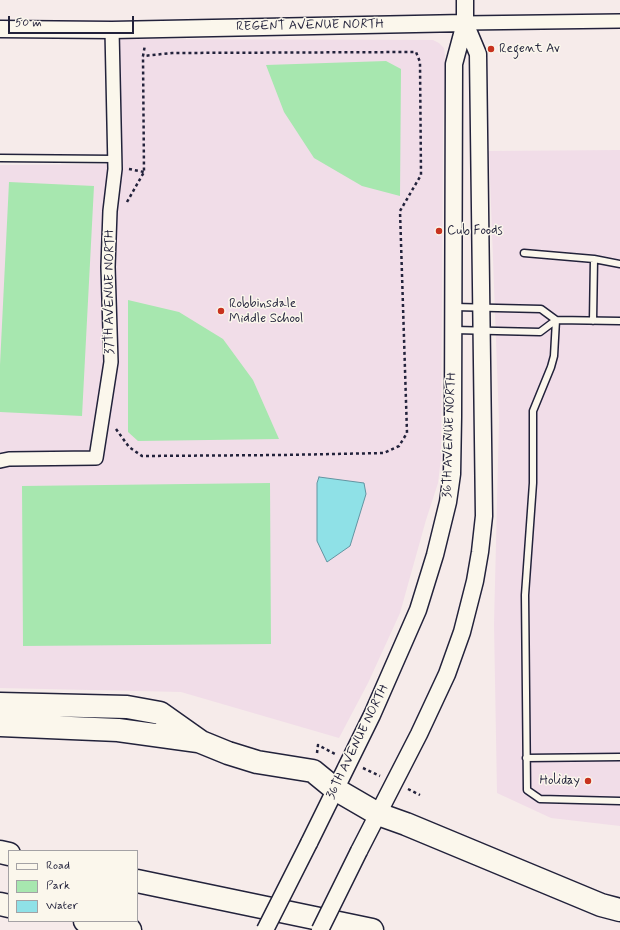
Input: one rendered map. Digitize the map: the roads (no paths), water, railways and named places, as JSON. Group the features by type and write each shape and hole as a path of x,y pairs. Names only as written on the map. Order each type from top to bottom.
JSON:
{"highway":[{"path":"0,704 127,707 160,713 201,742 228,753 257,762 313,771 335,789 378,814 406,824 601,905 620,910"},
{"path":"0,725 118,730 201,742"},
{"path":"138,881 372,930"},
{"path":"90,922 130,930"}],"street":[{"name":"36TH AVENUE NORTH","path":"265,930 372,715 418,610 443,525 448,502 452,474 453,417 454,64 465,23 465,0"},
{"name":"REGENT AVENUE NORTH","path":"0,29 112,30 620,21"},
{"name":"36TH AVENUE NORTH","path":"320,930 358,851 420,734 447,674 462,632 475,581 480,552 484,516 478,54 465,23"},
{"name":"37TH AVENUE NORTH","path":"0,461 9,459 96,458 111,362 108,267 110,211 115,159 112,30"}],"lane":[{"path":"0,158 115,159"},
{"path":"524,252 594,259 620,264"},
{"path":"593,321 594,259"},
{"path":"453,307 541,309 556,320 620,321"},
{"path":"453,330 540,332 556,320"},
{"path":"556,320 554,356 533,412 533,483 525,595 526,790 540,799 620,802"},
{"path":"526,758 620,757"}],"water":[{"path":"319,477 364,483 366,494 350,546 327,562 317,541 317,483"}],"place":[{"name":"Regent Av","path":"491,49"},
{"name":"Cub Foods","path":"439,231"},
{"name":"Robbinsdale Middle School","path":"221,311"},
{"name":"Holiday","path":"588,781"}]}
